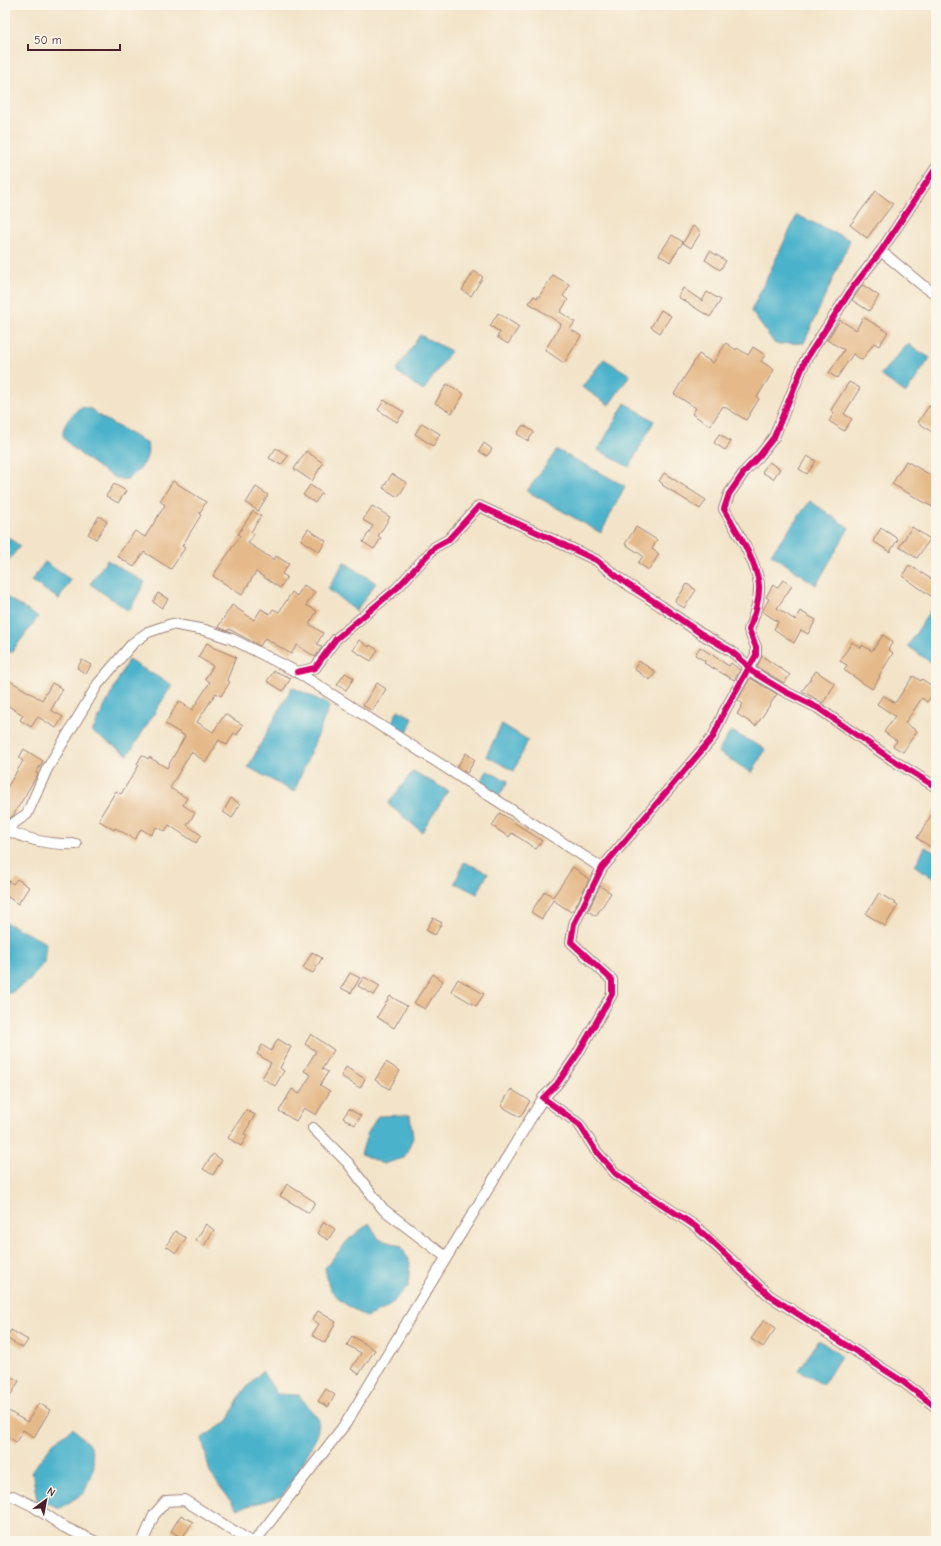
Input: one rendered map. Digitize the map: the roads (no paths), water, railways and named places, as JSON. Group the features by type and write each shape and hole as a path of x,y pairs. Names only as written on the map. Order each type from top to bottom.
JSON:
{"street":[{"path":"255,1541 346,1423 543,1098 557,1084 577,1055 612,994 612,980 571,942 574,924 602,868 713,737 724,712 756,655 756,647 749,630 755,614 759,585 754,564 724,508 729,494 745,471 774,437 805,361 853,287 881,251 936,168"},
{"path":"881,251 922,286 936,294"},
{"path":"297,672 315,668 336,639 397,588 435,547 448,540 479,506 596,560 627,584 700,633 730,651 750,668 751,671 784,691 818,708 891,759 936,787"},
{"path":"76,844 62,845 19,836 5,829 27,814 47,768 98,684 133,643 148,632 172,624 205,630 232,639 297,672 602,868"},
{"path":"543,1098 579,1124 596,1151 616,1174 695,1226 770,1296 902,1381 936,1407"},
{"path":"313,1128 348,1163 383,1209 446,1257"},
{"path":"5,1498 13,1496 26,1502 64,1527 94,1541"},
{"path":"143,1541 154,1515 166,1501 184,1500 250,1541"}],"water":[{"path":"797,215 850,240 804,343 775,344 751,311"},
{"path":"420,335 451,351 423,391 396,371"},
{"path":"908,344 930,358 906,393 880,375"},
{"path":"604,359 630,375 609,405 582,387"},
{"path":"625,403 654,421 629,467 598,450"},
{"path":"81,407 91,409 101,417 147,443 148,450 146,460 139,469 126,480 116,478 96,466 73,448 64,438 63,430 65,426 74,413"},
{"path":"557,450 625,486 601,533 527,491"},
{"path":"810,501 849,528 816,585 771,554"},
{"path":"5,535 20,546 5,565"},
{"path":"107,560 145,582 129,611 90,584"},
{"path":"45,562 71,580 59,599 31,581"},
{"path":"344,562 376,583 356,611 328,589"},
{"path":"5,596 38,617 11,653 5,649"},
{"path":"935,603 936,604 936,666 908,646"},
{"path":"128,660 172,685 128,755 92,732"},
{"path":"292,687 330,705 294,792 248,767"},
{"path":"398,710 413,718 405,737 389,728"},
{"path":"502,724 528,740 514,771 486,756"},
{"path":"731,731 765,749 752,773 718,752"},
{"path":"413,771 448,791 422,832 388,804"},
{"path":"487,771 508,781 498,798 478,786"},
{"path":"925,847 936,853 936,880 915,866"},
{"path":"464,862 488,873 477,894 455,883"},
{"path":"5,922 46,943 44,962 30,980 11,993 5,993"},
{"path":"410,1115 413,1138 404,1158 383,1164 361,1154 368,1132 378,1116"},
{"path":"369,1223 379,1239 401,1246 410,1263 408,1287 387,1308 366,1317 342,1302 329,1288 325,1268 348,1240"},
{"path":"819,1340 841,1356 823,1385 799,1370"},
{"path":"262,1371 277,1394 299,1395 319,1420 317,1436 297,1474 282,1496 237,1509 210,1473 202,1438 228,1421 241,1394"},
{"path":"73,1428 91,1447 94,1466 84,1493 60,1508 37,1500 32,1471 53,1443"}]}
